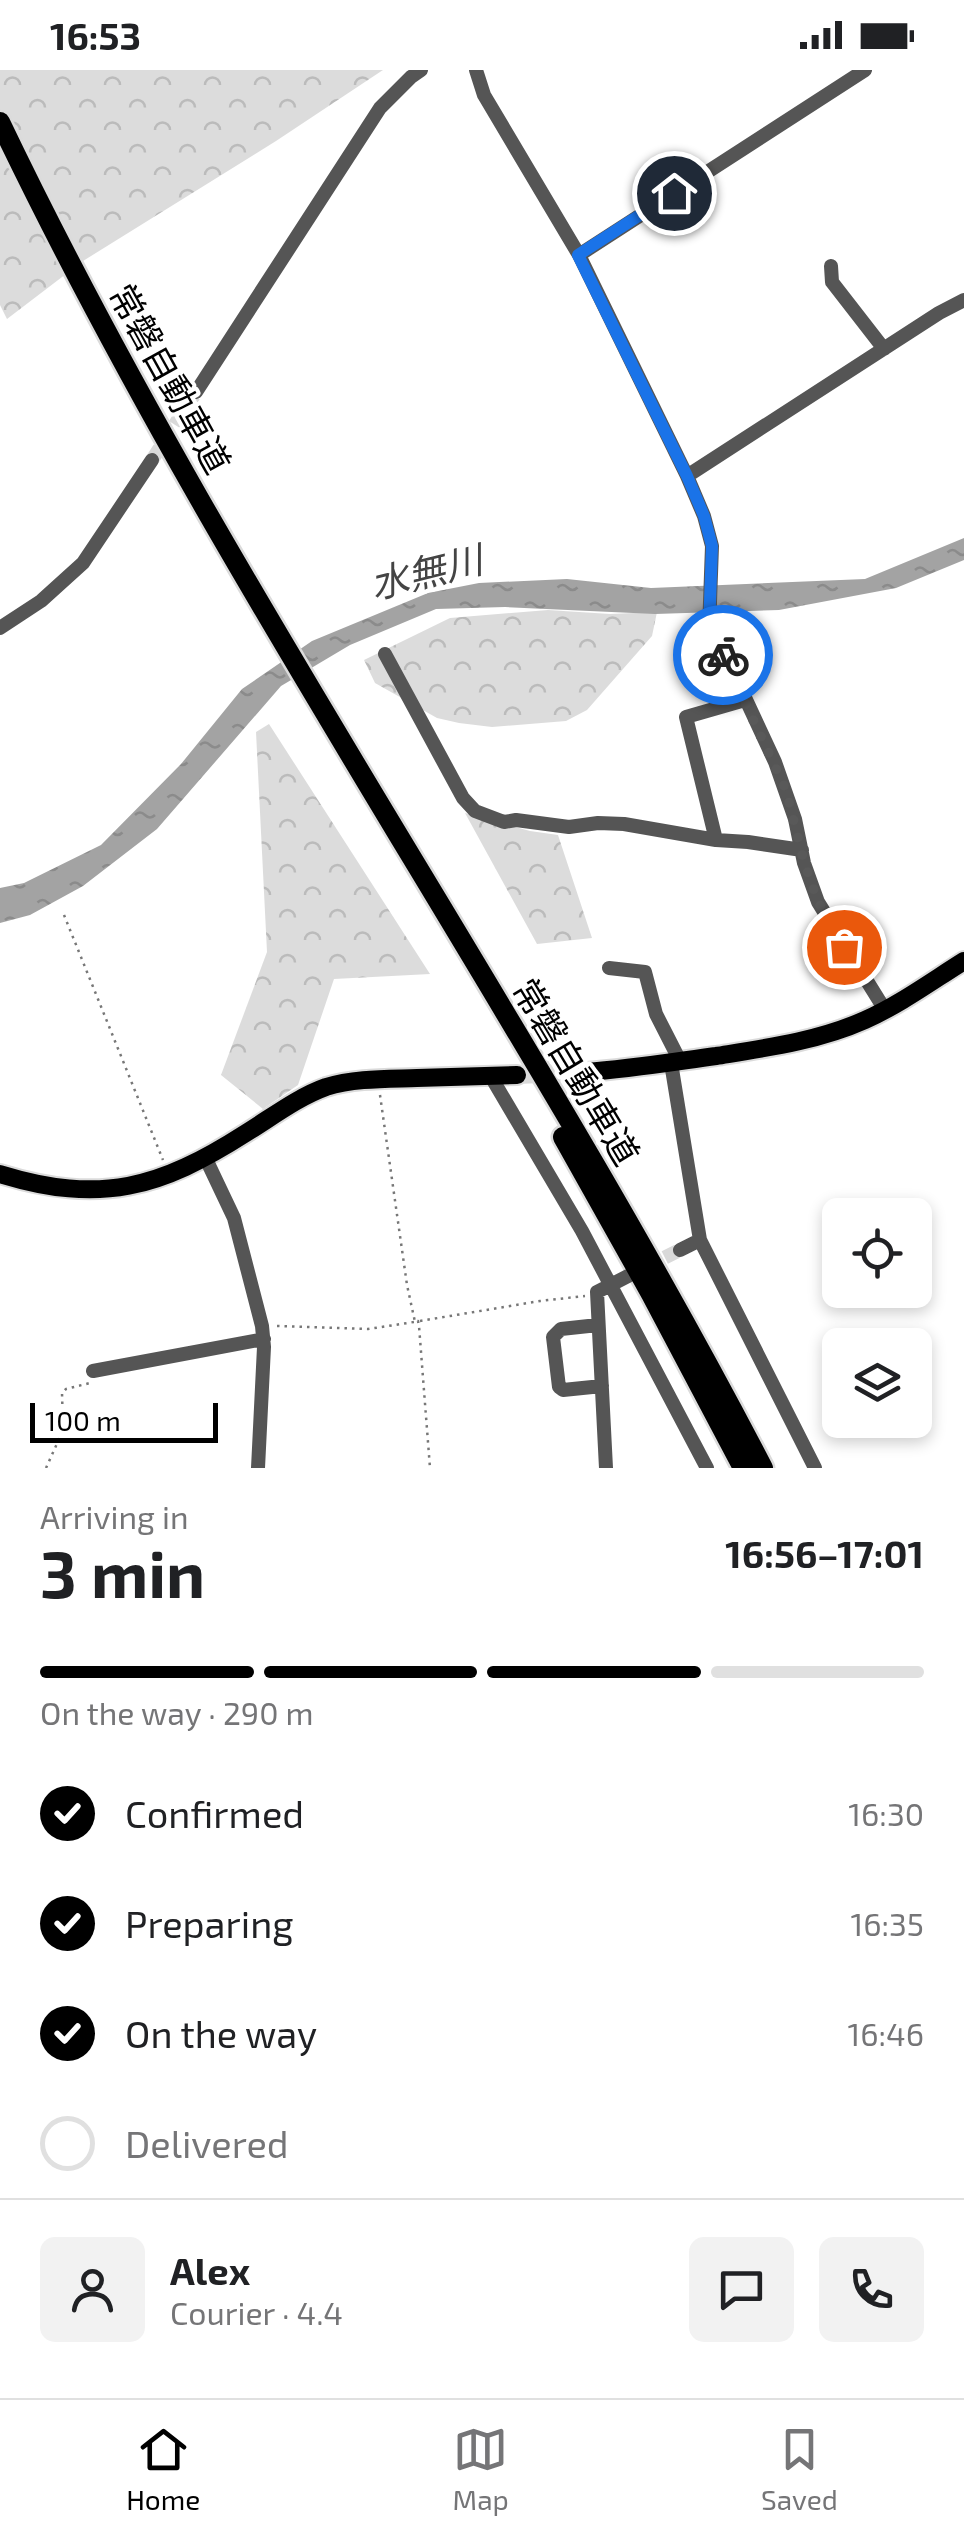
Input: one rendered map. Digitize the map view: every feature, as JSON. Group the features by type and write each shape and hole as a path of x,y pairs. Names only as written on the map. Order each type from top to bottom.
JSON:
{"highway":[{"name":"常磐自動車道","path":"0,122 120,356 266,614 629,1221 763,1468"},
{"name":"常磐自動車道","path":"324,713 641,1276 743,1468"}],"main road":[{"path":"586,1072 800,1041 848,1027 885,1010 964,961"},
{"path":"0,1174 63,1188 101,1190 137,1184 206,1158 302,1098 325,1088 378,1079 517,1075"}],"street":[{"path":"196,392 380,108 422,70"},
{"path":"476,70 484,96 578,255 687,476 712,546 709,630 786,790 808,875 824,916 885,1010"},
{"path":"578,255 865,70"},
{"path":"831,266 832,282 884,349"},
{"path":"687,476 964,300"},
{"path":"0,628 41,601 83,563 152,460"},
{"path":"385,654 463,798 476,811 504,822 569,827 624,824 802,850"},
{"path":"716,840 686,716 745,700"},
{"path":"608,968 646,972 656,1014 675,1062 700,1240 815,1468"},
{"path":"490,1076 582,1231 603,1290 708,1468"},
{"path":"206,1158 234,1218 263,1332 258,1468"},
{"path":"680,1250 700,1240"},
{"path":"603,1290 628,1276"},
{"path":"603,1290 598,1325 606,1468"},
{"path":"598,1325 560,1329 554,1337 559,1388 602,1386"},
{"path":"92,1371 263,1332"}],"path":[{"path":"64,915 169,1175"},
{"path":"378,1079 407,1285 417,1322 430,1468"},
{"path":"263,1332 368,1329 603,1290"},
{"path":"46,1468 63,1426 62,1394 90,1383 92,1371"}],"green space":[{"path":"0,70 383,70 83,261 7,319 0,305"},
{"path":"548,610 657,612 652,636 587,710 566,721 492,727 437,718 375,683 364,660 450,618"},
{"path":"269,724 430,974 334,979 298,1085 263,1109 221,1075 267,952 256,732"},
{"path":"465,813 558,835 592,938 537,944"}],"water":[{"path":"964,538 964,560 896,588 779,610 655,614 505,607 436,609 350,645 281,686 157,829 83,886 30,915 0,923 0,888 24,883 101,845 181,764 242,689 312,641 428,593 479,583 567,579 651,588 865,579"}],"tunnel":[{"path":"152,460 196,392"},
{"path":"517,1075 586,1072"},
{"path":"646,1267 680,1250"}],"way so far":[{"path":"723,655 786,790 818,902 844,947"}],"route":[{"path":"674,193 578,255 704,516 712,546 709,630 723,655"}],"water label":[{"name":"水無川","path":"426,571"}]}
